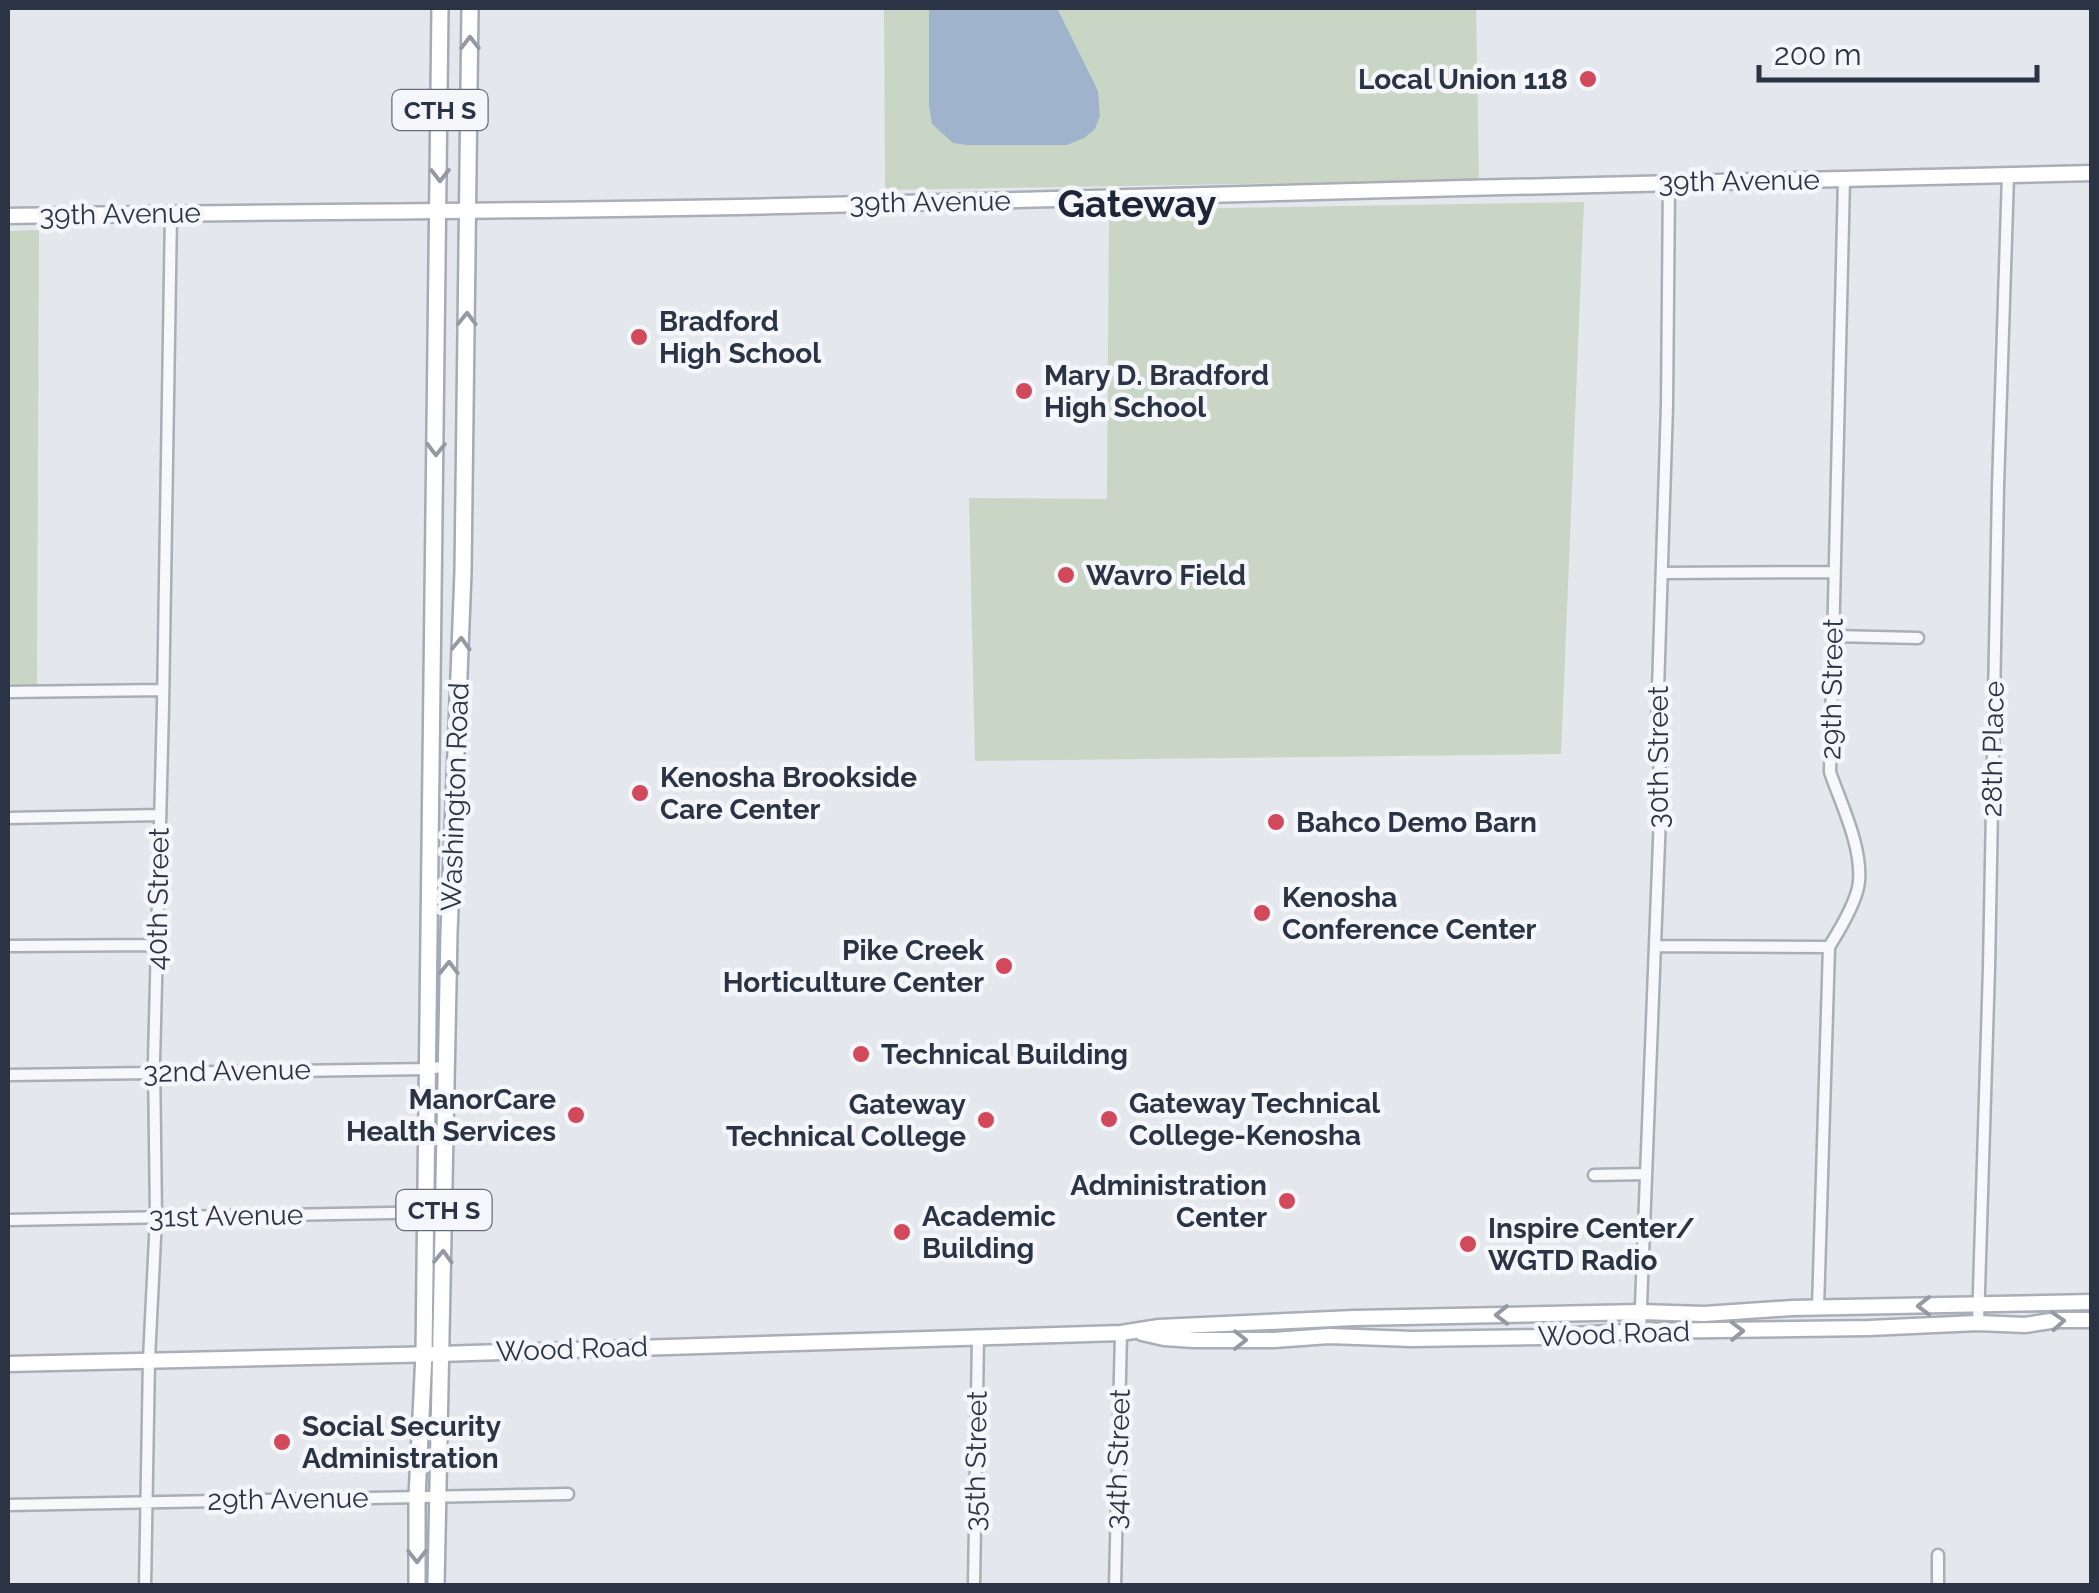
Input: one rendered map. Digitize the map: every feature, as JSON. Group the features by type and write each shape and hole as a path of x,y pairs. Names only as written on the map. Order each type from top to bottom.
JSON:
{"main road":[{"name":"Washington Road","path":"436,1586 438,1497 425,1213 440,8"},
{"name":"Washington Road","path":"417,1586 417,1497 444,1212 461,628 470,8"},
{"path":"438,318 447,341 447,389 454,397 466,396"},
{"path":"428,1002 448,1002"}],"street":[{"name":"39th Avenue","path":"8,216 827,205 2092,172"},
{"name":"28th Place","path":"1978,1323 2008,175"},
{"name":"29th Street","path":"1818,1308 1829,947 1860,882 1855,842 1830,772 1844,179"},
{"name":"30th Street","path":"1640,1331 1661,790 1657,722 1669,183"},
{"name":"40th Street","path":"145,1586 156,1218 154,1073 171,213"},
{"path":"1662,573 1833,572"},
{"path":"1833,636 1918,638"},
{"path":"8,692 163,690"},
{"path":"8,818 160,815"},
{"path":"8,946 157,945"},
{"path":"1655,946 1829,947"},
{"name":"32nd Avenue","path":"8,1075 447,1066"},
{"path":"1594,1174 1646,1174"},
{"name":"31st Avenue","path":"8,1220 444,1212"},
{"name":"Wood Road","path":"8,1364 1129,1332 1246,1322 2092,1302"},
{"name":"Wood Road","path":"1129,1332 1194,1340 1329,1336 1412,1339 2092,1320"},
{"name":"34th Street","path":"1114,1586 1129,1332"},
{"name":"35th Street","path":"974,1586 978,1337"},
{"name":"29th Avenue","path":"8,1504 568,1494"},
{"path":"1938,1555 1938,1586"}],"green space":[{"path":"884,8 1476,8 1479,180 885,190"},
{"path":"1584,202 1561,754 975,761 969,498 1107,499 1109,210"},
{"path":"39,230 37,686 8,686 8,231"}],"water":[{"path":"929,8 1057,8 1098,91 1100,116 1095,129 1067,145 953,143 932,124"}],"place":[{"name":"Local Union 118","path":"1588,79"},
{"name":"Bradford High School","path":"639,337"},
{"name":"Mary D. Bradford High School","path":"1024,391"},
{"name":"Wavro Field","path":"1066,575"},
{"name":"Kenosha Brookside Care Center","path":"640,793"},
{"name":"Bahco Demo Barn","path":"1276,822"},
{"name":"Kenosha Conference Center","path":"1262,913"},
{"name":"Pike Creek Horticulture Center","path":"1004,966"},
{"name":"Technical Building","path":"861,1054"},
{"name":"ManorCare Health Services","path":"576,1115"},
{"name":"Gateway Technical College-Kenosha","path":"1109,1119"},
{"name":"Gateway Technical College","path":"986,1120"},
{"name":"Administration Center","path":"1287,1201"},
{"name":"Academic Building","path":"902,1232"},
{"name":"Inspire Center/ WGTD Radio","path":"1468,1244"},
{"name":"Social Security Administration","path":"282,1442"}],"district":[{"name":"Gateway","path":"1137,203"}]}
